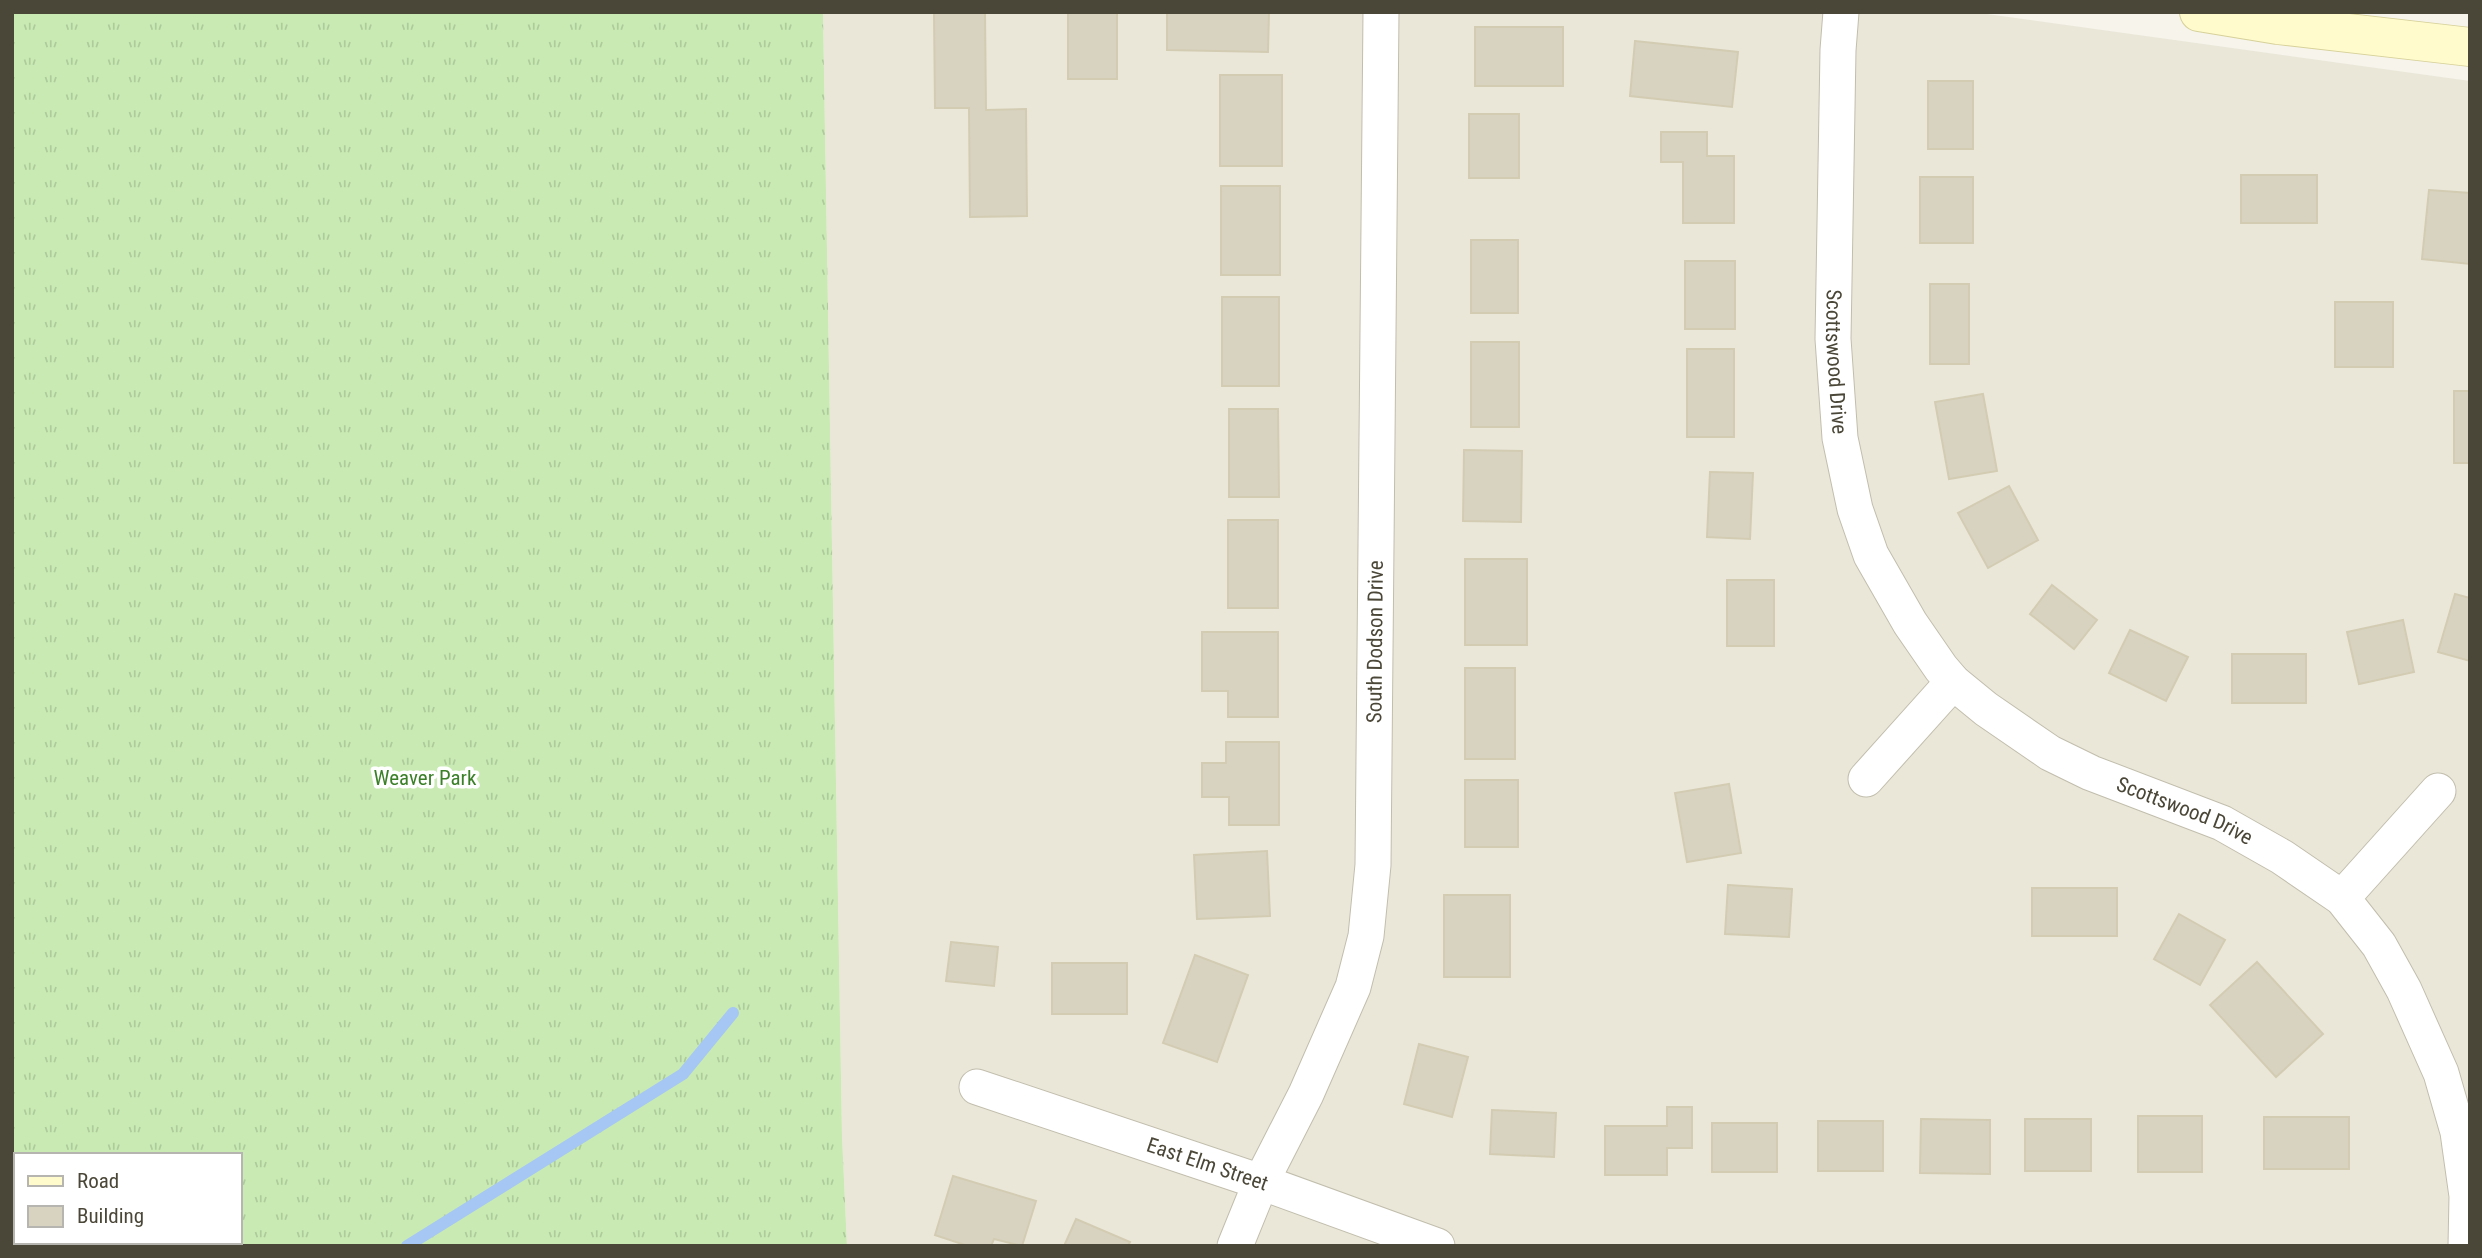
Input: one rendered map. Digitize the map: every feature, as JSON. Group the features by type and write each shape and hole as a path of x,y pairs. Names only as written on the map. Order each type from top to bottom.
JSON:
{"main road":[{"path":"2199,12 2278,25 2470,47"}],"street":[{"name":"South Dodson Drive","path":"1235,1246 1261,1182 1306,1094 1353,987 1366,936 1373,872 1381,12"},
{"name":"Scottswood Drive","path":"1841,12 1833,339 1840,438 1855,509 1871,555 1910,623 1941,668 1953,682 1986,709 2050,753 2091,773 2222,823 2282,857 2342,898 2379,945 2404,990 2441,1073 2458,1132 2467,1196 2466,1246"},
{"path":"1866,779 1953,682"},
{"path":"2342,898 2438,791"},
{"name":"East Elm Street","path":"977,1087 1261,1182 1437,1246"}],"shaded area":[{"path":"823,12 1972,12 2470,81 2470,1246 847,1246 842,1135"}],"green space":[{"name":"Weaver Park","path":"12,12 823,12 842,1135 847,1246 12,1246"}],"building":[{"path":"934,12 985,12 986,110 1026,109 1027,216 970,217 969,108 935,108"},
{"path":"1068,12 1117,12 1117,79 1068,79"},
{"path":"1167,12 1269,12 1268,52 1167,50"},
{"path":"1475,27 1563,27 1563,86 1475,86"},
{"path":"1635,41 1738,52 1732,107 1630,96"},
{"path":"1220,75 1282,75 1282,166 1220,166"},
{"path":"1928,81 1973,81 1973,149 1928,149"},
{"path":"1469,114 1519,114 1519,178 1469,178"},
{"path":"1661,132 1707,132 1707,156 1734,156 1734,223 1683,223 1683,162 1661,162"},
{"path":"2241,175 2317,175 2317,223 2241,223"},
{"path":"1920,177 1973,177 1973,243 1920,243"},
{"path":"1221,186 1280,186 1280,275 1221,275"},
{"path":"2429,190 2470,193 2470,264 2422,259"},
{"path":"1471,240 1518,240 1518,313 1471,313"},
{"path":"1685,261 1735,261 1735,329 1685,329"},
{"path":"1930,284 1969,284 1969,364 1930,364"},
{"path":"1222,297 1279,297 1279,386 1222,386"},
{"path":"2335,302 2393,302 2393,367 2335,367"},
{"path":"1471,342 1519,342 1519,427 1471,427"},
{"path":"1687,349 1734,349 1734,437 1687,437"},
{"path":"2454,391 2470,391 2470,463 2454,463"},
{"path":"1983,394 1997,471 1949,479 1935,402"},
{"path":"1229,409 1278,409 1279,497 1229,497"},
{"path":"1464,450 1522,451 1521,522 1463,521"},
{"path":"1710,472 1753,473 1750,539 1707,537"},
{"path":"2009,486 2038,540 1988,568 1958,513"},
{"path":"1228,520 1278,520 1278,608 1228,608"},
{"path":"1465,559 1527,559 1527,645 1465,645"},
{"path":"1727,580 1774,580 1774,646 1727,646"},
{"path":"2052,585 2097,620 2074,649 2030,614"},
{"path":"2455,594 2470,598 2470,661 2438,652"},
{"path":"2403,620 2414,672 2359,684 2347,632"},
{"path":"2130,630 2188,657 2166,701 2109,673"},
{"path":"1202,632 1278,632 1278,717 1228,717 1228,691 1202,691"},
{"path":"2232,654 2306,654 2306,703 2232,703"},
{"path":"1465,668 1515,668 1515,759 1465,759"},
{"path":"1226,742 1279,742 1279,825 1229,825 1229,797 1202,797 1202,763 1226,763"},
{"path":"1465,780 1518,780 1518,847 1465,847"},
{"path":"1729,784 1741,853 1687,862 1675,793"},
{"path":"1267,851 1270,916 1197,919 1194,855"},
{"path":"1728,885 1792,889 1789,937 1725,934"},
{"path":"2032,888 2117,888 2117,936 2032,936"},
{"path":"1444,895 1510,895 1510,977 1444,977"},
{"path":"2179,914 2225,940 2200,985 2154,959"},
{"path":"951,942 998,947 994,986 946,981"},
{"path":"1195,955 1248,975 1217,1062 1163,1043"},
{"path":"2257,962 2323,1034 2276,1077 2210,1005"},
{"path":"1052,963 1127,963 1127,1014 1052,1014"},
{"path":"1419,1044 1468,1057 1452,1117 1404,1104"},
{"path":"1667,1107 1692,1107 1692,1148 1667,1148 1667,1175 1605,1175 1605,1126 1667,1126"},
{"path":"1492,1110 1556,1113 1554,1157 1490,1154"},
{"path":"2138,1116 2202,1116 2202,1172 2138,1172"},
{"path":"2264,1117 2349,1117 2349,1169 2264,1169"},
{"path":"1921,1119 1990,1120 1990,1174 1920,1173"},
{"path":"2025,1119 2091,1119 2091,1171 2025,1171"},
{"path":"1818,1121 1883,1121 1883,1171 1818,1171"},
{"path":"1712,1123 1777,1123 1777,1172 1712,1172"},
{"path":"953,1176 1036,1201 1022,1246 994,1239 991,1246 968,1246 935,1235"},
{"path":"1076,1219 1130,1242 1128,1246 1064,1246"}],"waterway":[{"path":"407,1246 683,1074 733,1013"}]}
